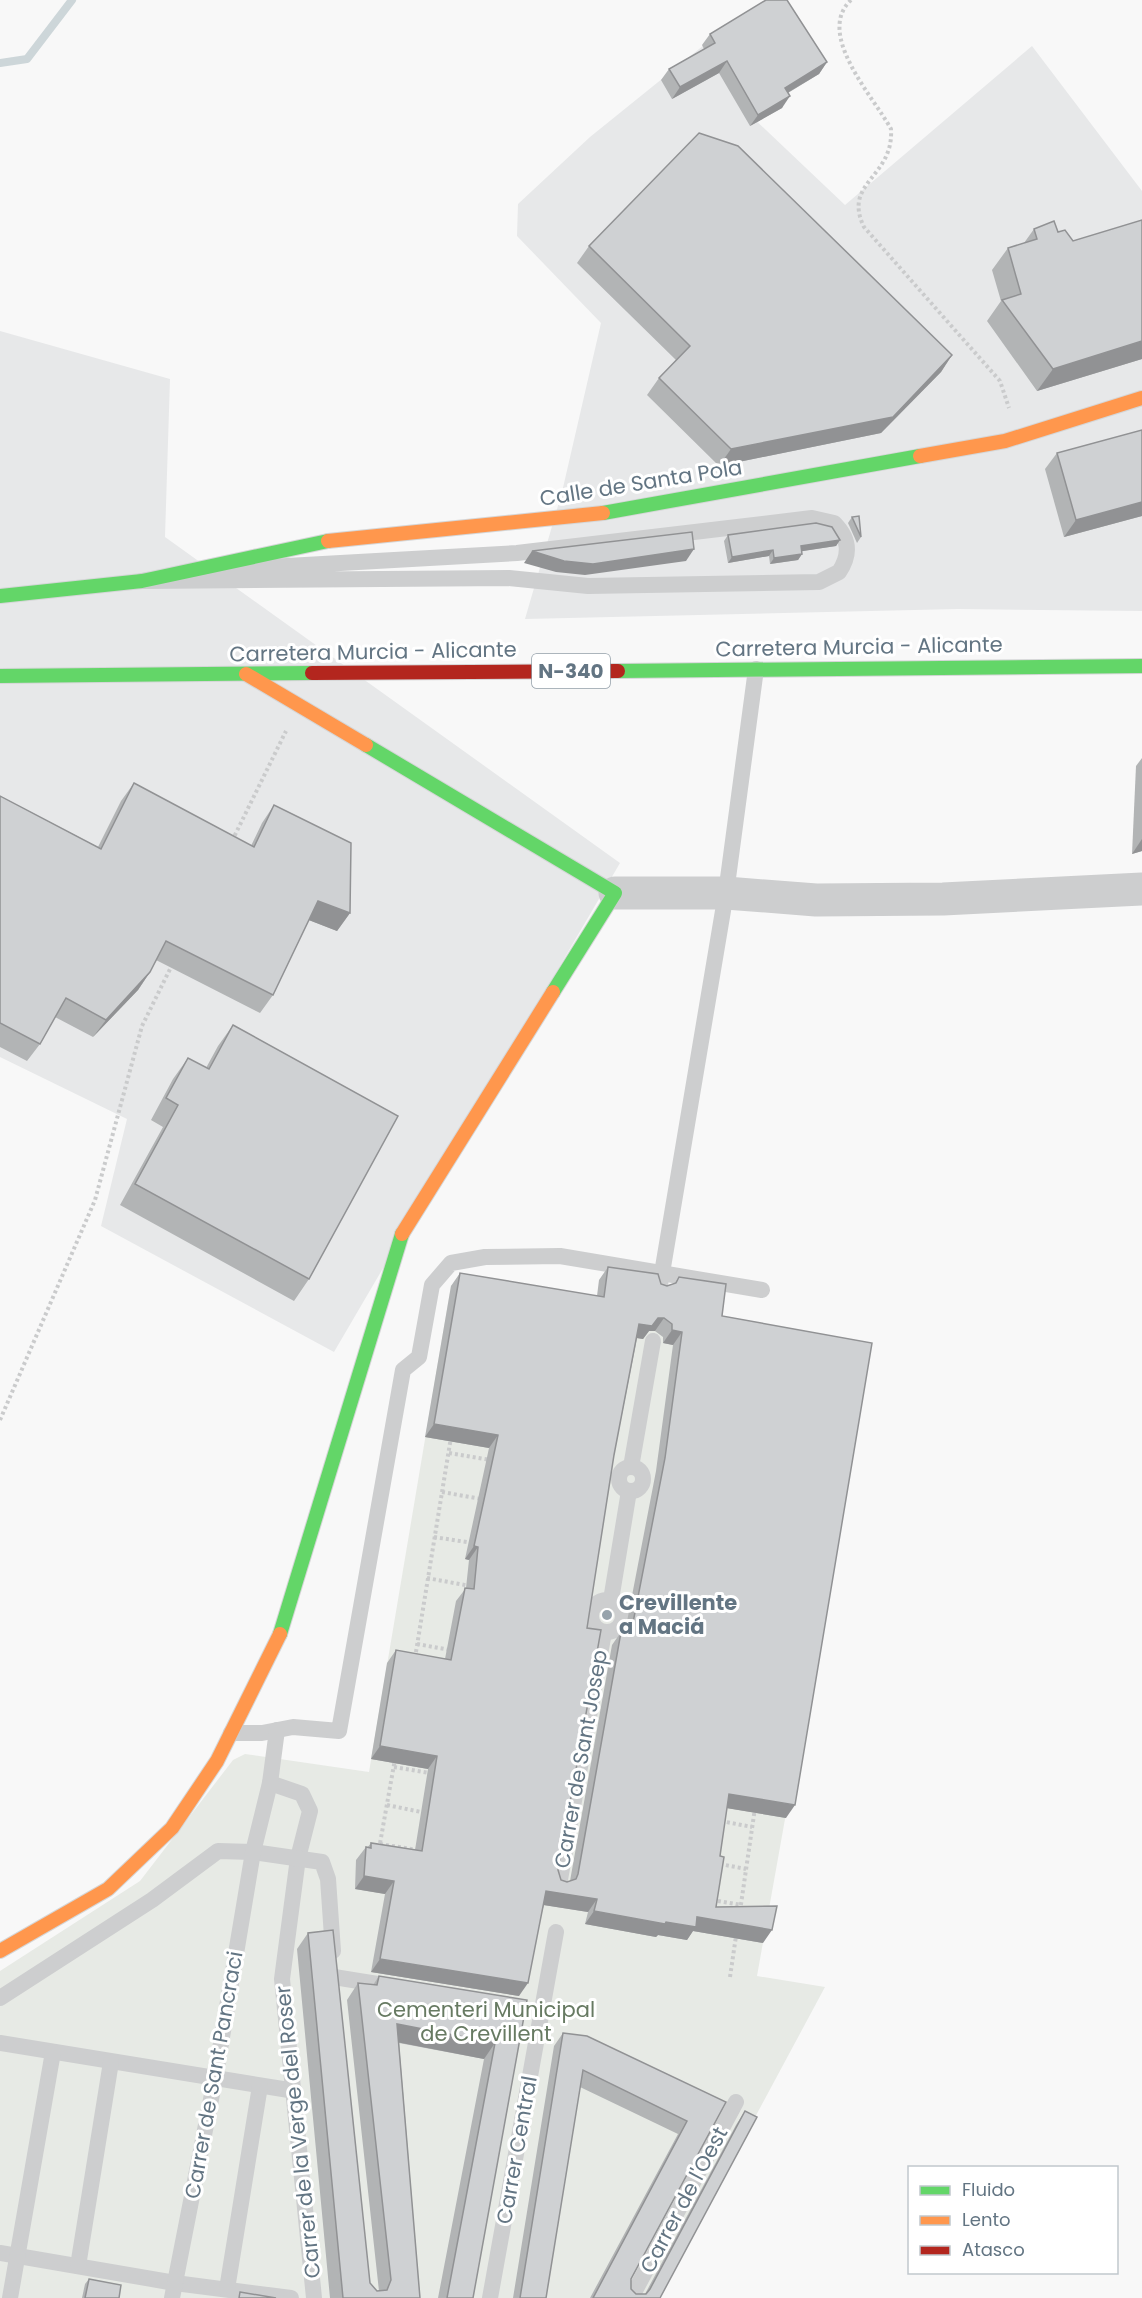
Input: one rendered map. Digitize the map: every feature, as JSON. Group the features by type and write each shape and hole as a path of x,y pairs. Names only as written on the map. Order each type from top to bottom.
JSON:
{"main road":[{"name":"Calle de Santa Pola","path":"0,596 142,581 314,543 397,532 591,515 1005,441 1142,398"},
{"name":"Carretera Murcia - Alicante","path":"0,676 1142,666"},
{"path":"0,1951 108,1889 172,1828 217,1761 282,1630 401,1236 615,893 246,674"}],"street":[{"path":"615,893 726,893 816,900 862,900 943,899 1142,889"}],"lane":[{"path":"812,518 834,523 846,541 848,552 838,572 819,582 588,586 509,578 142,581 287,566 517,553 812,518"},
{"path":"660,1282 726,893 756,669"},
{"path":"231,1733 262,1733 292,1727 339,1731 403,1370 419,1357 432,1285 451,1263 484,1257 560,1256 660,1282 762,1290"},
{"path":"611,1600 629,1491 637,1489 643,1480 641,1473 631,1467 653,1341"},
{"path":"611,1600 620,1606 622,1622 615,1630 604,1632 592,1623 591,1613 600,1601 611,1600"},
{"name":"Carrer de Sant Josep","path":"559,1885 604,1632"},
{"name":"Carrer de Sant Pancraci","path":"174,2290 215,2079 253,1852 270,1783 277,1730"},
{"name":"Carrer de la Verge del Roser","path":"270,1783 302,1794 310,1811 298,1858 282,1979 314,2298"},
{"path":"0,1998 152,1900 218,1851 253,1852 322,1862 328,1879 335,1983 415,1990"},
{"name":"Carrer Central","path":"490,2298 536,2009 556,1932"},
{"path":"0,2043 295,2091"},
{"path":"10,2298 53,2052"},
{"path":"78,2266 111,2062"},
{"path":"227,2289 260,2086"},
{"name":"Carrer de l'Oest","path":"631,2298 736,2102"},
{"path":"0,2253 78,2266 174,2290 227,2289 291,2298"}],"path":[{"path":"851,0 844,7 838,19 841,42 891,129 892,143 887,159 862,190 858,203 858,214 864,227 1000,381 1009,400 1010,421 1005,441"},
{"path":"230,845 298,706"},
{"path":"0,1420 95,1200 142,1026 178,952"},
{"path":"413,1665 452,1432"},
{"path":"449,1453 494,1460"},
{"path":"427,1578 474,1587"},
{"path":"379,1854 396,1757"},
{"path":"394,1767 438,1774"},
{"path":"387,1806 431,1814"},
{"path":"739,1917 755,1806"},
{"path":"718,1821 752,1827"},
{"path":"712,1862 746,1869"},
{"path":"730,1977 738,1927"}],"shaded area":[{"path":"704,45 749,114 845,205 1032,46 1142,191 1142,611 958,609 525,619 562,492 601,323 517,236 518,204 590,137"},
{"path":"0,331 170,379 165,537 620,863 334,1352 101,1226 127,1119 0,1057"}],"green space":[{"name":"Cementeri Municipal de Crevillent","path":"451,1285 748,1335 790,1791 757,1976 825,1987 658,2298 0,2298 0,1971 140,1881 233,1760 245,1754 369,1772"}],"building":[{"path":"766,0 787,0 827,62 785,88 790,96 758,115 727,61 680,87 669,69 715,43 710,34"},
{"path":"699,133 738,146 952,355 893,417 731,449 659,378 690,346 589,246"},
{"path":"1142,220 1142,341 1053,369 1002,300 1021,294 1008,248 1037,239 1034,229 1054,221 1058,232 1065,230 1073,241"},
{"path":"1142,430 1142,502 1076,520 1057,453"},
{"path":"859,516 861,537 852,517"},
{"path":"816,523 832,527 840,540 801,546 802,554 774,558 773,550 732,557 728,535"},
{"path":"692,532 694,549 593,564 564,561 532,551"},
{"path":"134,783 254,847 274,805 351,843 350,913 318,901 273,995 166,941 150,972 106,1020 66,998 40,1044 0,1023 0,796 101,849"},
{"path":"233,1025 398,1116 309,1279 135,1184 178,1105 166,1098 188,1058 209,1069"},
{"path":"608,1267 658,1274 661,1284 667,1286 676,1283 679,1277 726,1284 722,1316 872,1343 795,1805 729,1794 720,1856 724,1857 716,1907 777,1906 772,1930 697,1917 696,1927 666,1922 665,1924 594,1911 597,1899 546,1891 528,1983 380,1959 394,1881 364,1876 366,1847 371,1848 371,1843 422,1851 437,1756 380,1746 396,1650 451,1660 465,1588 474,1589 478,1547 474,1546 498,1435 434,1424 460,1273 604,1297","holes":["658,1318 664,1318 672,1324 672,1330 682,1332 665,1458 631,1633 621,1632 578,1874 576,1879 567,1882 561,1880 558,1870 601,1630 587,1628 614,1455 639,1324 652,1326"]},
{"path":"333,1930 370,2283 377,2291 387,2290 391,2280 358,1983 377,1985 379,1976 527,2000 473,2298 447,2298 495,2043 397,2024 420,2298 343,2298 308,1933"},
{"path":"563,2033 587,2036 726,2102 631,2279 631,2289 636,2294 646,2294 650,2289 745,2111 757,2117 660,2298 593,2298 687,2121 583,2070 546,2298 520,2298"},
{"path":"89,2279 121,2285 119,2298 85,2298"},
{"path":"240,2292 276,2298 239,2298"}],"waterway":[{"path":"0,63 27,59 72,0"}],"traffic: fast":[{"path":"603,513 920,456"},
{"path":"0,596 142,581 328,541"},
{"path":"618,671 1142,666"},
{"path":"0,676 312,673"},
{"path":"366,745 615,893 553,992"},
{"path":"280,1634 402,1234"}],"traffic: slow":[{"path":"920,456 1005,441 1142,398"},
{"path":"328,541 603,513"},
{"path":"246,674 366,745"},
{"path":"402,1234 553,992"},
{"path":"0,1951 108,1889 172,1828 217,1761 280,1634"}],"traffic: jam":[{"path":"312,673 618,671"}],"place":[{"name":"Crevillente a Maciá","path":"607,1615"}]}
